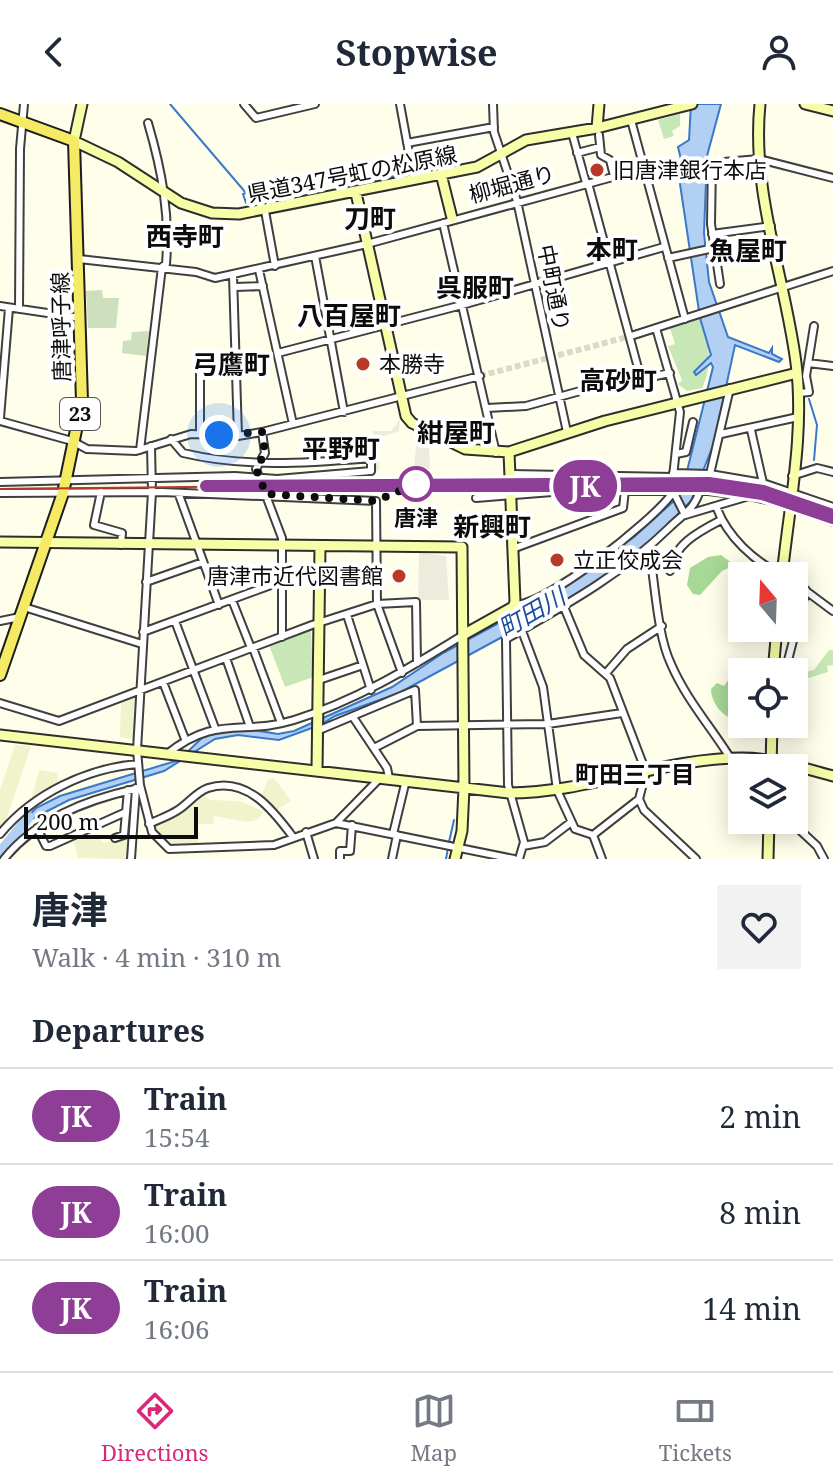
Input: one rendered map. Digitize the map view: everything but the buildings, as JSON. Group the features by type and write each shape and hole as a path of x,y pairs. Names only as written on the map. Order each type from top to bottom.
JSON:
{"main road":[{"path":"0,114 74,141"},
{"name":"唐津呼子線","path":"0,675 65,488 82,401 74,141"}],"street":[{"path":"19,309 24,104"},
{"path":"74,141 82,104"},
{"path":"244,104 256,118 315,104"},
{"path":"400,104 414,180"},
{"name":"中町通り","path":"493,104 494,127 517,201 567,432"},
{"path":"599,104 601,155 610,160 614,176"},
{"path":"760,104 759,159 799,393 784,562"},
{"path":"805,104 830,108"},
{"name":"県道347号虹の松原線","path":"74,141 118,162 166,196 212,213 265,211 485,164 500,151 526,140 598,132 689,105"},
{"path":"631,120 685,319"},
{"path":"140,450 162,267 166,264 168,242 166,196 148,123"},
{"path":"407,143 494,127"},
{"path":"572,133 611,263 641,379"},
{"path":"577,153 600,147"},
{"name":"柳堀通り","path":"79,259 162,267 215,278 367,244 642,169 759,159 833,178"},
{"path":"712,162 712,234 720,284"},
{"path":"441,174 462,305 496,453"},
{"path":"356,193 401,397 412,423 465,449 509,452 567,432 683,400 797,373"},
{"path":"265,211 275,266"},
{"path":"712,234 771,226"},
{"path":"278,353 462,305 664,247"},
{"path":"668,258 714,248"},
{"path":"315,256 344,412"},
{"path":"259,270 293,424"},
{"path":"631,336 833,271"},
{"path":"233,276 238,436"},
{"path":"235,287 263,286"},
{"path":"0,306 81,318"},
{"path":"9,308 0,420 87,449 140,450 171,439 200,434 238,436 262,432 480,376"},
{"path":"799,393 809,392 808,363 814,326"},
{"path":"656,328 670,373 683,400 673,475 674,492 685,515"},
{"path":"808,363 833,366"},
{"path":"200,434 200,371 237,370"},
{"path":"487,408 526,406 620,380 670,373"},
{"path":"709,474 721,434 728,388"},
{"path":"721,434 751,430 798,417"},
{"path":"676,454 686,452 693,422"},
{"path":"751,430 763,483"},
{"path":"262,432 265,453 257,464 257,479 266,494 283,546 282,637"},
{"path":"0,493 152,478 235,476 257,479 371,471 371,458 257,464 183,453 171,439"},
{"path":"131,859 152,492 151,446"},
{"path":"509,452 515,548 514,607 543,687 557,790 570,823 580,832 593,835"},
{"path":"792,476 817,468 833,472"},
{"path":"511,474 709,474 763,483 833,507"},
{"path":"0,482 101,492 266,494 376,501 377,604 402,673"},
{"path":"476,498 625,490 674,492"},
{"path":"515,548 623,508 625,490"},
{"path":"134,788 155,838 169,849 253,847 336,823 517,859 523,846 509,793 506,639 564,607 649,548 685,515 697,500 700,490 789,505 833,522"},
{"path":"101,492 94,525 122,533 121,545"},
{"path":"169,754 185,739 215,728 281,723 371,690 514,607 544,593 608,553 674,492"},
{"path":"179,495 219,605"},
{"path":"685,515 749,496"},
{"path":"716,506 721,520 751,554 763,562"},
{"path":"670,571 672,558 688,540 721,520"},
{"path":"0,542 462,547 464,788 451,846 455,859"},
{"path":"317,771 320,546"},
{"path":"649,548 662,626 676,675 728,754"},
{"path":"146,582 203,562"},
{"path":"143,632 282,581"},
{"path":"808,592 833,611"},
{"path":"232,600 281,723"},
{"path":"0,703 59,721 377,604 416,602 417,663"},
{"path":"564,607 584,655 607,672 646,772 639,799 593,835"},
{"path":"0,621 22,612 142,644"},
{"path":"347,615 371,690"},
{"path":"175,621 215,728"},
{"path":"607,672 627,649 662,626"},
{"path":"226,658 249,724"},
{"path":"319,680 363,665"},
{"path":"163,682 185,739"},
{"path":"317,731 415,690 417,726"},
{"path":"374,748 417,726 548,724 622,713"},
{"path":"336,823 384,778 387,768 353,717"},
{"path":"0,735 509,793 557,790 728,759"},
{"path":"0,834 13,818 87,774 101,768 138,764"},
{"path":"808,771 833,776"},
{"path":"392,859 406,780"},
{"path":"149,824 178,810 207,788 226,786 259,797 293,837"},
{"path":"115,838 124,835 126,812 134,788"},
{"path":"4,859 37,828 89,801 134,788"},
{"path":"639,799 652,821 696,859"},
{"path":"37,828 48,847 126,812"},
{"path":"523,846 545,842 570,823"},
{"path":"340,859 340,851 350,851 352,825"},
{"path":"306,832 314,859"},
{"path":"768,859 769,834"},
{"path":"804,834 817,846 824,859"},
{"path":"593,835 602,859"},
{"path":"251,859 253,847"},
{"path":"220,857 222,848"},
{"path":"680,859 687,853"}],"green space":[{"path":"680,114 680,126 672,131 674,136 664,139 658,120"},
{"path":"102,290 103,298 119,298 116,328 88,328 86,291"},
{"path":"700,319 708,345 709,363 702,388 687,391 678,384 682,380 668,346 675,344 670,328"},
{"path":"149,331 146,356 122,353 123,341 131,340 132,332"},
{"path":"721,555 731,562 700,595 693,594 687,585 690,568 708,557"},
{"path":"311,629 313,677 285,687 269,645"},
{"path":"829,650 833,650 833,665 827,666 828,672 808,678 808,672 814,670"},
{"path":"728,680 728,716 718,707 711,689 717,683 724,686"},
{"path":"136,695 134,739 120,737 121,701"},
{"path":"15,745 31,746 5,823 0,829 0,790"},
{"path":"39,770 58,773 57,786 31,800"},
{"path":"274,778 291,801 275,811 261,796 268,780"},
{"path":"202,794 210,800 240,801 264,812 257,820 247,822 214,816 213,824 198,824 198,845 173,846 157,838 151,825"},
{"path":"81,833 85,837 96,836 104,843 128,837 127,859 78,858 73,836"}],"shaded area":[{"path":"400,419 399,431 378,438 379,469 373,474 373,431 391,431"},
{"path":"417,437 429,442 430,469 414,469"},
{"path":"419,552 446,556 449,600 418,600"}],"water":[{"path":"691,104 721,104 707,156 704,233 709,282 728,337 769,353 772,348 772,354 782,359 779,362 735,345 714,443 691,501 644,548 563,604 399,693 279,740 238,735 215,739 164,771 69,800 20,825 36,808 60,796 179,760 205,735 247,729 278,734 294,731 392,687 443,653 551,595 634,537 677,498 683,487 713,367 711,363 696,375 694,372 711,355 700,318 680,184 683,168 678,147 689,140"},
{"path":"401,163 403,174 359,183 357,175"}],"waterway":[{"path":"170,104 246,193 243,194 246,203 255,201"},
{"path":"809,399 817,425 814,460"},
{"name":"町田川","path":"0,852 29,817"},
{"path":"449,842 454,820"},
{"path":"446,859 448,848"}],"tunnel":[{"path":"480,376 631,336"}],"railway":[{"path":"0,489 679,482 741,486 833,515"}],"train":[{"name":"JK","path":"833,515 763,491 709,483 206,486 709,486 762,494 833,518"}],"place":[{"name":"旧唐津銀行本店","path":"597,170"},
{"name":"本勝寺","path":"363,364"},
{"name":"唐津","path":"416,484"},
{"name":"立正佼成会","path":"557,560"},
{"name":"唐津市近代図書館","path":"399,576"}],"district":[{"name":"刀町","path":"370,219"},
{"name":"西寺町","path":"185,237"},
{"name":"本町","path":"612,250"},
{"name":"魚屋町","path":"748,251"},
{"name":"呉服町","path":"475,288"},
{"name":"八百屋町","path":"349,316"},
{"name":"弓鷹町","path":"231,365"},
{"name":"高砂町","path":"618,381"},
{"name":"紺屋町","path":"456,433"},
{"name":"平野町","path":"341,449"},
{"name":"新興町","path":"492,527"},
{"name":"町田三丁目","path":"635,775"}],"route":[{"path":"219,435 262,432 265,453 256,469 257,479 266,494 376,501 416,484"}]}
